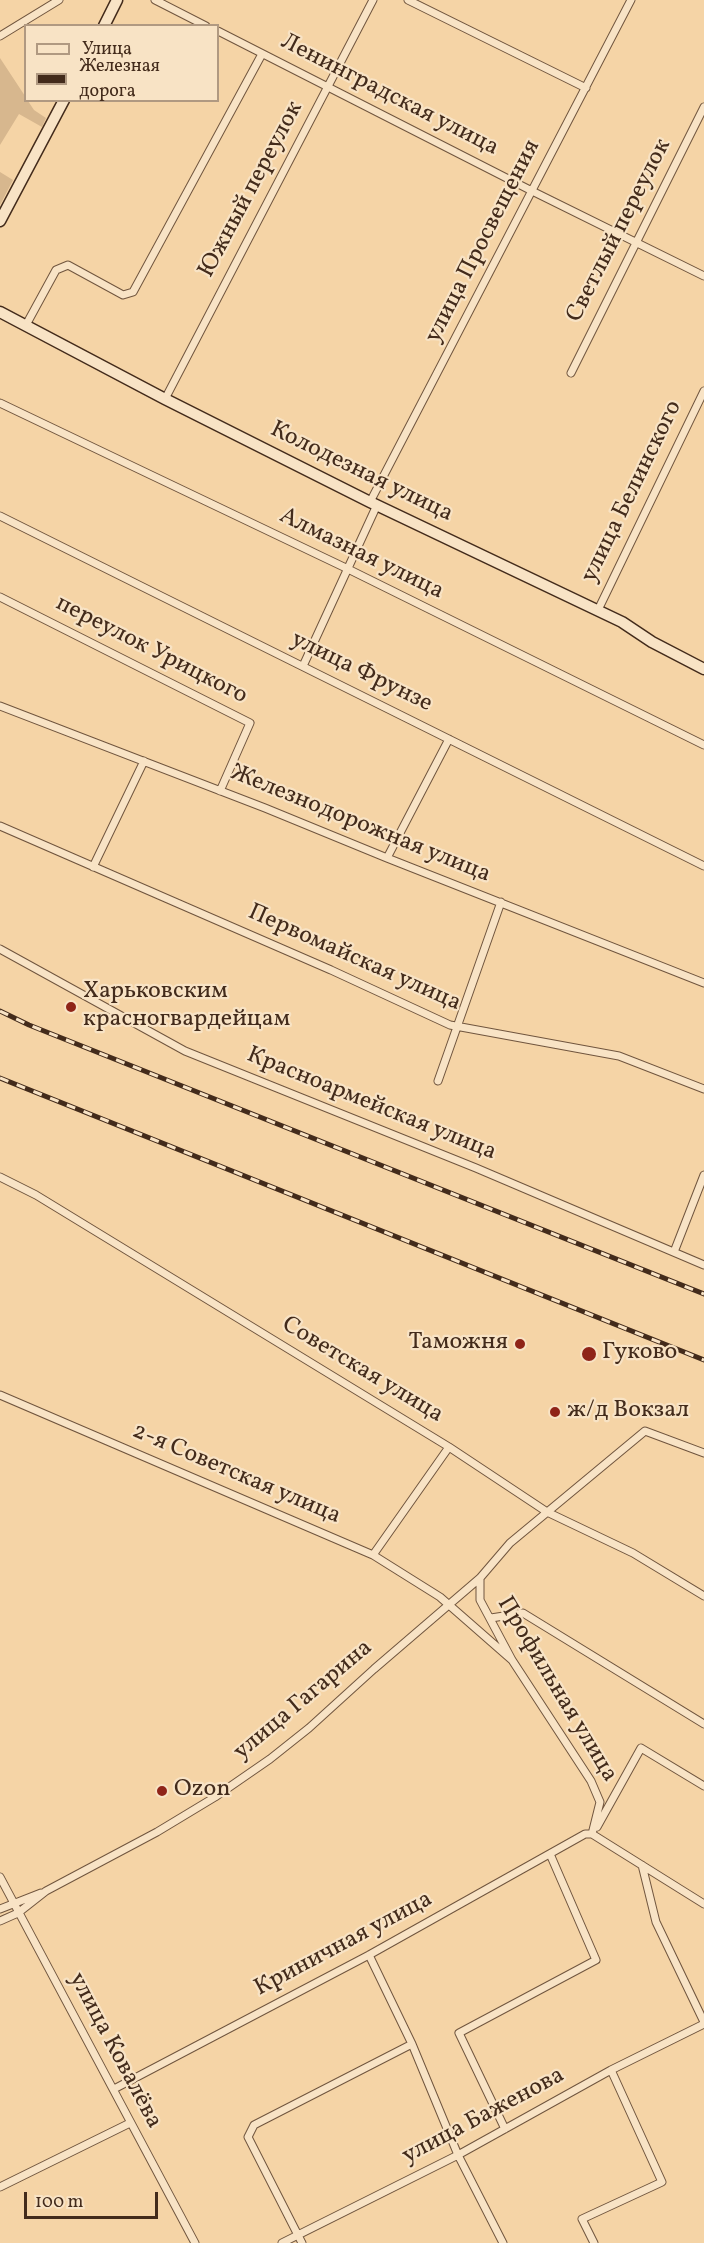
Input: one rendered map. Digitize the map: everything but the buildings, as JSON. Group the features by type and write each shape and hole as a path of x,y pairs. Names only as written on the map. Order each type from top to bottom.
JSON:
{"main road":[{"path":"105,24 117,0"},
{"path":"0,221 63,102"},
{"name":"Колодезная улица","path":"0,312 165,399 374,504 598,610 704,669"}],"street":[{"path":"0,36 59,0"},
{"path":"155,0 202,24"},
{"name":"Южный переулок","path":"165,399 373,0"},
{"path":"408,0 586,88"},
{"name":"улица Просвещения","path":"303,666 348,569 374,504 631,0"},
{"name":"Ленинградская улица","path":"219,32 704,276"},
{"path":"26,325 56,270 68,265 123,295 133,292 262,54"},
{"name":"Светлый переулок","path":"571,373 704,107"},
{"name":"улица Белинского","path":"598,610 704,391"},
{"name":"Алмазная улица","path":"0,403 348,569 704,745"},
{"name":"улица Фрунзе","path":"0,516 704,866"},
{"name":"переулок Урицкого","path":"0,597 250,723 220,790"},
{"name":"Железнодорожная улица","path":"0,706 220,790 704,983"},
{"path":"387,858 449,739"},
{"path":"93,867 144,761"},
{"name":"Первомайская улица","path":"0,826 450,1025 619,1056 704,1089"},
{"path":"438,1081 501,902"},
{"name":"Красноармейская улица","path":"0,949 185,1052 476,1168 704,1264"},
{"path":"674,1252 704,1175"},
{"name":"Советская улица","path":"0,1177 36,1195 449,1447 547,1512 633,1553 704,1596"},
{"name":"2-я Советская улица","path":"0,1395 373,1555 440,1597 512,1660"},
{"name":"улица Гагарина","path":"0,1922 46,1891 157,1832 215,1797 270,1759 309,1728 480,1578 510,1543 645,1431 704,1453"},
{"path":"373,1555 449,1447"},
{"name":"Профильная улица","path":"480,1578 480,1600 512,1660 591,1781 600,1802 592,1834"},
{"path":"491,1618 523,1613 704,1724"},
{"path":"704,1786 641,1748 592,1834 704,1904"},
{"name":"Криничная улица","path":"114,2089 369,1955 585,1834 592,1834"},
{"path":"505,2129 459,2033 596,1960 550,1854"},
{"path":"642,1865 656,1922 704,2023"},
{"name":"улица Ковалёва","path":"0,1877 195,2243"},
{"name":"улица Гагарина","path":"0,1909 46,1891"},
{"path":"369,1955 412,2044 458,2155 503,2243"},
{"name":"улица Баженова","path":"282,2243 458,2155 611,2070 704,2023"},
{"path":"302,2243 248,2137 254,2125 412,2044"},
{"path":"594,2243 582,2219 662,2182 611,2070"},
{"path":"0,2187 130,2123"}],"shaded area":[{"path":"0,58 24,94 24,102 29,102 34,110 46,118 42,127 19,114 0,145"},
{"path":"0,172 13,180 0,205"}],"railway":[{"path":"0,1011 29,1025 704,1294"},
{"path":"0,1078 704,1360"}],"place":[{"name":"Харьковским красногвардейцам","path":"71,1007"},
{"name":"Таможня","path":"520,1344"},
{"name":"Гуково","path":"589,1354"},
{"name":"ж/д Вокзал","path":"555,1412"},
{"name":"Ozon","path":"162,1791"}]}
